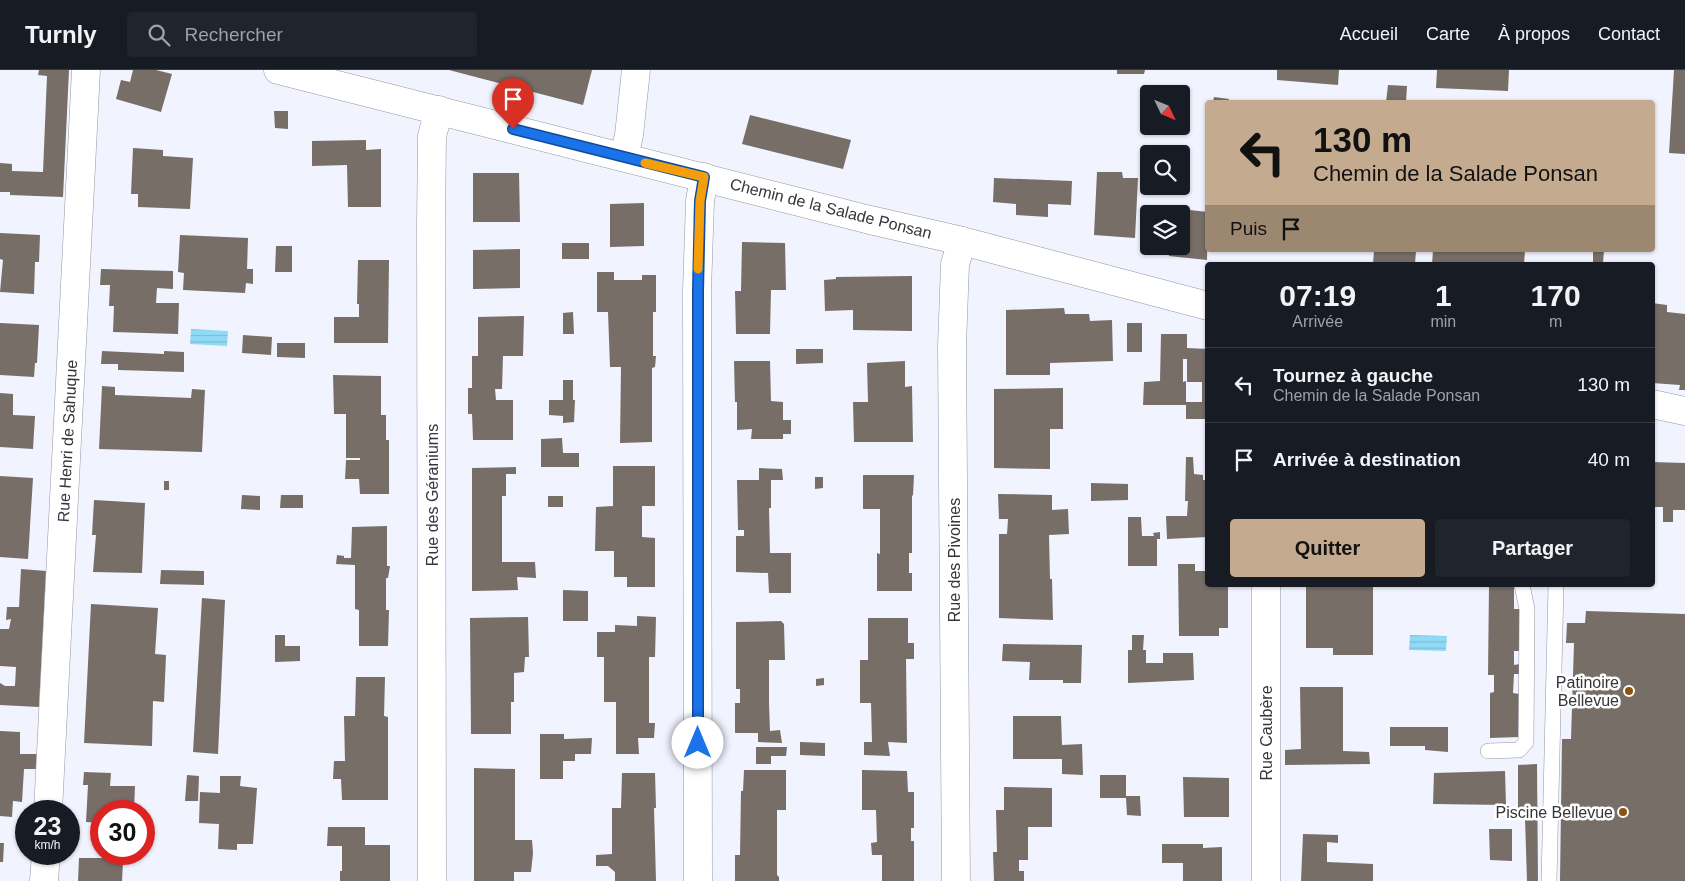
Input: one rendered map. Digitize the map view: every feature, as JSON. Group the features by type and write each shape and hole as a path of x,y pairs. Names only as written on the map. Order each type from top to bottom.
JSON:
{"street":[{"name":"Rue Henri de Sahuque","path":"49,800 86,70"},
{"name":"Chemin de la Salade Ponsan","path":"278,70 870,220 962,241 1205,305"},
{"path":"624,158 629,135 636,70"},
{"name":"Rue des Géraniums","path":"432,881 432,136 439,110"},
{"path":"698,881 698,291 700,201 704,177"},
{"name":"Rue des Pivoines","path":"956,881 952,346 955,264 962,241"},
{"path":"1655,405 1685,411"},
{"name":"Rue Caubère","path":"1266,587 1266,881"},
{"path":"44,881 45,865"}],"lane":[{"path":"1488,751 1519,750 1526,742 1527,609 1522,587"},
{"path":"1549,881 1556,587"}],"water":[{"path":"191,329 228,331 227,346 190,344"},
{"path":"1410,635 1447,636 1446,651 1409,650"}],"building":[{"path":"39,70 69,70 63,197 10,195 10,192 0,192 0,163 12,164 12,171 43,172 47,76 38,75"},
{"path":"133,70 156,70 172,74 161,112 116,99 121,80 130,82"},
{"path":"449,70 592,70 583,105"},
{"path":"1117,70 1145,70 1144,74 1117,74"},
{"path":"1277,70 1339,70 1338,85 1277,80"},
{"path":"1437,70 1509,70 1508,91 1436,88"},
{"path":"1674,70 1685,70 1685,154 1669,153"},
{"path":"1388,85 1407,86 1406,100 1386,100"},
{"path":"1214,97 1229,99 1229,100 1213,100"},
{"path":"274,111 288,111 288,129 275,128"},
{"path":"750,115 851,140 843,169 742,144"},
{"path":"366,140 366,150 381,149 381,207 348,207 347,165 312,166 312,141"},
{"path":"133,148 163,150 163,156 193,158 190,209 138,207 138,194 131,194"},
{"path":"1097,172 1122,172 1123,178 1138,178 1135,238 1094,235"},
{"path":"473,173 519,173 520,222 473,222"},
{"path":"994,178 1072,181 1071,205 1048,204 1048,217 1016,215 1016,204 993,202"},
{"path":"644,203 644,246 610,247 610,204"},
{"path":"1190,210 1205,212 1205,252 1207,252 1207,260 1169,256 1190,255"},
{"path":"0,233 40,235 39,262 35,262 34,294 0,292 3,260 0,259"},
{"path":"180,235 248,238 247,269 253,269 253,284 246,283 245,293 183,290 184,273 178,272"},
{"path":"742,242 785,243 786,290 771,290 770,334 736,334 735,291 741,291"},
{"path":"562,243 589,243 589,259 562,259"},
{"path":"276,246 292,246 292,272 275,272"},
{"path":"520,249 520,288 473,289 473,250"},
{"path":"1374,252 1416,252 1415,262 1373,262"},
{"path":"1433,252 1525,252 1524,262 1432,262"},
{"path":"1593,252 1604,252 1603,262 1593,262"},
{"path":"358,260 389,260 388,343 334,343 334,317 359,317 359,304 357,304"},
{"path":"101,269 173,271 173,289 157,288 156,303 179,303 178,334 113,332 114,306 109,306 110,285 100,285"},
{"path":"597,272 614,272 614,280 642,280 642,275 656,275 656,312 653,312 653,356 656,356 655,367 652,368 652,442 620,443 621,367 610,367 608,312 597,312"},
{"path":"912,276 912,331 853,330 853,310 825,311 824,280 836,279 836,277"},
{"path":"1655,303 1667,305 1667,312 1685,314 1685,390 1679,390 1680,385 1655,383"},
{"path":"1064,308 1065,314 1089,314 1090,321 1112,320 1113,361 1050,363 1050,375 1006,375 1006,310"},
{"path":"573,312 574,334 563,334 563,313"},
{"path":"524,316 523,356 503,356 502,389 495,389 496,400 513,400 513,440 473,440 472,414 468,414 468,388 472,388 472,356 478,356 478,317"},
{"path":"0,323 39,325 37,363 35,363 34,377 0,375"},
{"path":"1127,323 1142,323 1142,352 1127,352"},
{"path":"1161,334 1187,334 1187,348 1205,349 1205,419 1186,419 1186,405 1143,405 1144,382 1160,381","holes":["1183,359 1187,359 1187,382 1202,382 1202,402 1186,402 1186,381 1183,382"]},
{"path":"243,335 272,337 271,355 242,353"},
{"path":"277,343 305,343 305,358 277,357"},
{"path":"796,349 823,349 823,363 796,364"},
{"path":"102,351 164,354 164,351 184,352 184,372 118,370 118,364 101,364"},
{"path":"734,361 770,361 771,401 783,402 783,420 791,420 791,434 783,434 783,439 751,439 752,429 737,430"},
{"path":"905,361 905,387 912,386 913,442 854,442 853,402 868,402 867,363"},
{"path":"333,375 381,376 381,415 386,415 386,440 389,440 389,494 360,494 359,479 345,479 346,460 360,460 360,458 346,458 346,414 334,414"},
{"path":"563,380 573,380 573,400 575,400 574,422 563,423 563,416 549,415 549,400 563,400"},
{"path":"102,386 115,387 115,395 191,398 192,389 205,390 202,452 99,449"},
{"path":"1063,388 1063,429 1050,429 1050,469 994,468 994,389"},
{"path":"0,393 13,394 13,415 35,416 33,449 0,447"},
{"path":"562,438 563,453 579,453 579,467 541,467 541,439"},
{"path":"1186,457 1193,457 1194,474 1203,475 1203,480 1205,480 1205,537 1167,539 1166,516 1187,516 1188,501 1185,501"},
{"path":"1655,462 1685,463 1685,510 1673,510 1673,522 1663,522 1663,507 1655,507"},
{"path":"613,466 655,466 655,506 642,506 642,537 655,538 655,587 627,587 627,577 614,577 614,551 595,551 596,507 613,506"},
{"path":"516,467 516,474 506,474 506,496 502,496 502,562 535,562 536,578 517,577 518,590 472,591 472,468"},
{"path":"759,468 782,469 783,480 771,480 771,508 769,508 770,553 791,553 791,593 769,593 768,573 736,572 736,536 744,536 744,530 738,530 737,480 759,480"},
{"path":"863,475 914,475 912,553 909,553 909,573 912,573 912,591 877,591 877,553 880,554 880,509 863,509"},
{"path":"0,476 33,478 28,559 0,557"},
{"path":"815,477 823,477 823,488 815,489"},
{"path":"164,481 169,481 169,490 164,490"},
{"path":"1091,483 1128,484 1128,500 1091,501"},
{"path":"998,494 1052,495 1052,510 1068,509 1069,534 1049,535 1053,620 999,618 999,534 1007,534 1008,519 999,519"},
{"path":"242,495 260,496 260,510 241,509"},
{"path":"281,495 303,495 303,508 280,508"},
{"path":"548,496 563,496 563,507 548,507"},
{"path":"94,500 145,503 142,573 93,572 96,535 92,535"},
{"path":"1128,517 1141,517 1142,536 1154,536 1153,533 1160,532 1160,539 1157,539 1157,566 1128,566"},
{"path":"387,526 387,566 390,566 388,578 386,578 386,610 389,610 388,646 359,646 359,610 355,609 355,565 336,564 337,555 351,558 352,527"},
{"path":"1178,564 1195,564 1195,571 1205,571 1205,587 1228,587 1228,628 1219,628 1219,636 1179,636"},
{"path":"21,569 46,571 39,707 0,705 0,683 5,686 15,686 16,667 0,666 0,629 9,629 11,619 6,620 7,607 19,607"},
{"path":"161,570 204,571 204,585 160,584"},
{"path":"1306,587 1373,587 1373,655 1333,655 1333,648 1306,648"},
{"path":"1489,587 1514,587 1514,609 1520,609 1519,651 1514,651 1514,665 1520,664 1519,674 1514,674 1513,693 1519,694 1519,737 1490,738 1490,693 1494,692 1494,675 1488,675"},
{"path":"563,590 588,591 588,621 563,621"},
{"path":"202,598 225,600 218,754 193,752"},
{"path":"91,604 158,608 155,654 166,655 164,702 153,701 152,746 84,743"},
{"path":"1586,611 1685,614 1685,881 1560,881 1562,739 1571,739 1574,643 1566,643 1567,623 1585,623"},
{"path":"637,616 656,617 655,657 649,657 649,723 655,723 654,738 638,738 639,754 616,754 616,702 604,702 604,657 597,657 597,632 615,632 615,625 637,626"},
{"path":"528,617 529,657 525,657 524,672 514,673 514,702 511,702 511,734 471,734 470,618"},
{"path":"868,618 908,618 908,643 914,643 914,659 906,659 907,743 888,742 890,756 864,755 864,742 872,742 871,703 860,703 860,660 868,660"},
{"path":"781,621 784,624 785,660 769,660 769,703 770,731 780,730 782,743 758,742 758,733 735,733 735,703 740,703 740,689 736,689 736,622"},
{"path":"275,635 285,635 285,646 300,646 300,661 275,662"},
{"path":"1132,635 1144,635 1143,650 1146,650 1146,663 1163,663 1163,653 1193,653 1194,680 1128,683 1128,650 1132,650"},
{"path":"1003,644 1082,645 1081,683 1063,683 1063,680 1029,680 1030,662 1002,661"},
{"path":"356,677 385,677 384,716 388,717 388,800 342,800 341,779 333,779 334,761 345,761 344,716 355,716"},
{"path":"824,678 824,685 816,686 816,679"},
{"path":"1300,687 1343,687 1343,751 1369,752 1370,764 1285,765 1285,750 1301,749"},
{"path":"1013,716 1061,716 1062,745 1082,744 1083,775 1062,774 1062,759 1013,759"},
{"path":"1390,727 1448,727 1448,752 1425,750 1425,746 1390,746"},
{"path":"0,731 20,732 20,754 37,754 36,769 24,769 22,800 13,801 12,817 0,816"},
{"path":"540,734 564,734 564,739 592,738 591,754 575,754 575,761 563,761 563,779 540,779"},
{"path":"800,742 825,743 825,756 800,755"},
{"path":"756,747 787,747 786,756 771,756 771,764 756,764"},
{"path":"1537,764 1538,881 1527,881 1525,818 1518,817 1518,765"},
{"path":"474,768 515,769 515,840 532,840 533,853 531,872 514,872 514,881 474,881"},
{"path":"744,770 786,770 786,810 777,810 777,875 779,881 735,881 735,855 740,855 741,791 743,791"},
{"path":"862,770 907,771 908,792 914,792 914,828 911,828 911,841 914,841 914,881 882,881 882,855 872,855 871,843 877,842 876,810 862,810"},
{"path":"1505,771 1506,805 1433,804 1434,773"},
{"path":"84,772 111,773 110,786 135,786 134,800 90,800 90,822 86,822 88,785 83,785"},
{"path":"622,773 655,773 656,881 615,881 615,872 608,866 596,866 596,855 612,854 612,808 621,808"},
{"path":"187,775 199,776 198,801 185,801"},
{"path":"1100,775 1126,775 1126,796 1140,796 1141,816 1127,815 1126,798 1100,798"},
{"path":"220,776 241,776 240,786 257,788 253,844 237,844 237,850 218,849 219,824 199,823 200,792 220,793"},
{"path":"1183,777 1229,778 1229,817 1184,817"},
{"path":"1004,787 1052,788 1052,827 1028,827 1028,860 1019,860 1019,871 1024,871 1024,881 994,881 993,852 997,852 996,810 1004,810"},
{"path":"328,827 365,827 365,845 390,845 390,881 340,881 342,846 327,846"},
{"path":"1489,829 1512,829 1512,861 1490,860"},
{"path":"1303,834 1338,835 1338,843 1327,842 1327,862 1373,864 1373,881 1301,881"},
{"path":"0,843 4,843 3,862 0,862"},
{"path":"1162,844 1203,844 1203,848 1222,847 1222,881 1183,881 1183,863 1162,863"},
{"path":"80,858 90,858 90,865 123,865 122,881 78,881"}],"slow traffic":[{"path":"645,163 704,177 700,201 698,269"}],"place":[{"name":"Patinoire Bellevue","path":"1629,691"},
{"name":"Piscine Bellevue","path":"1623,812"}],"route":[{"path":"513,129 704,177 700,201 698,291 698,743"}]}
